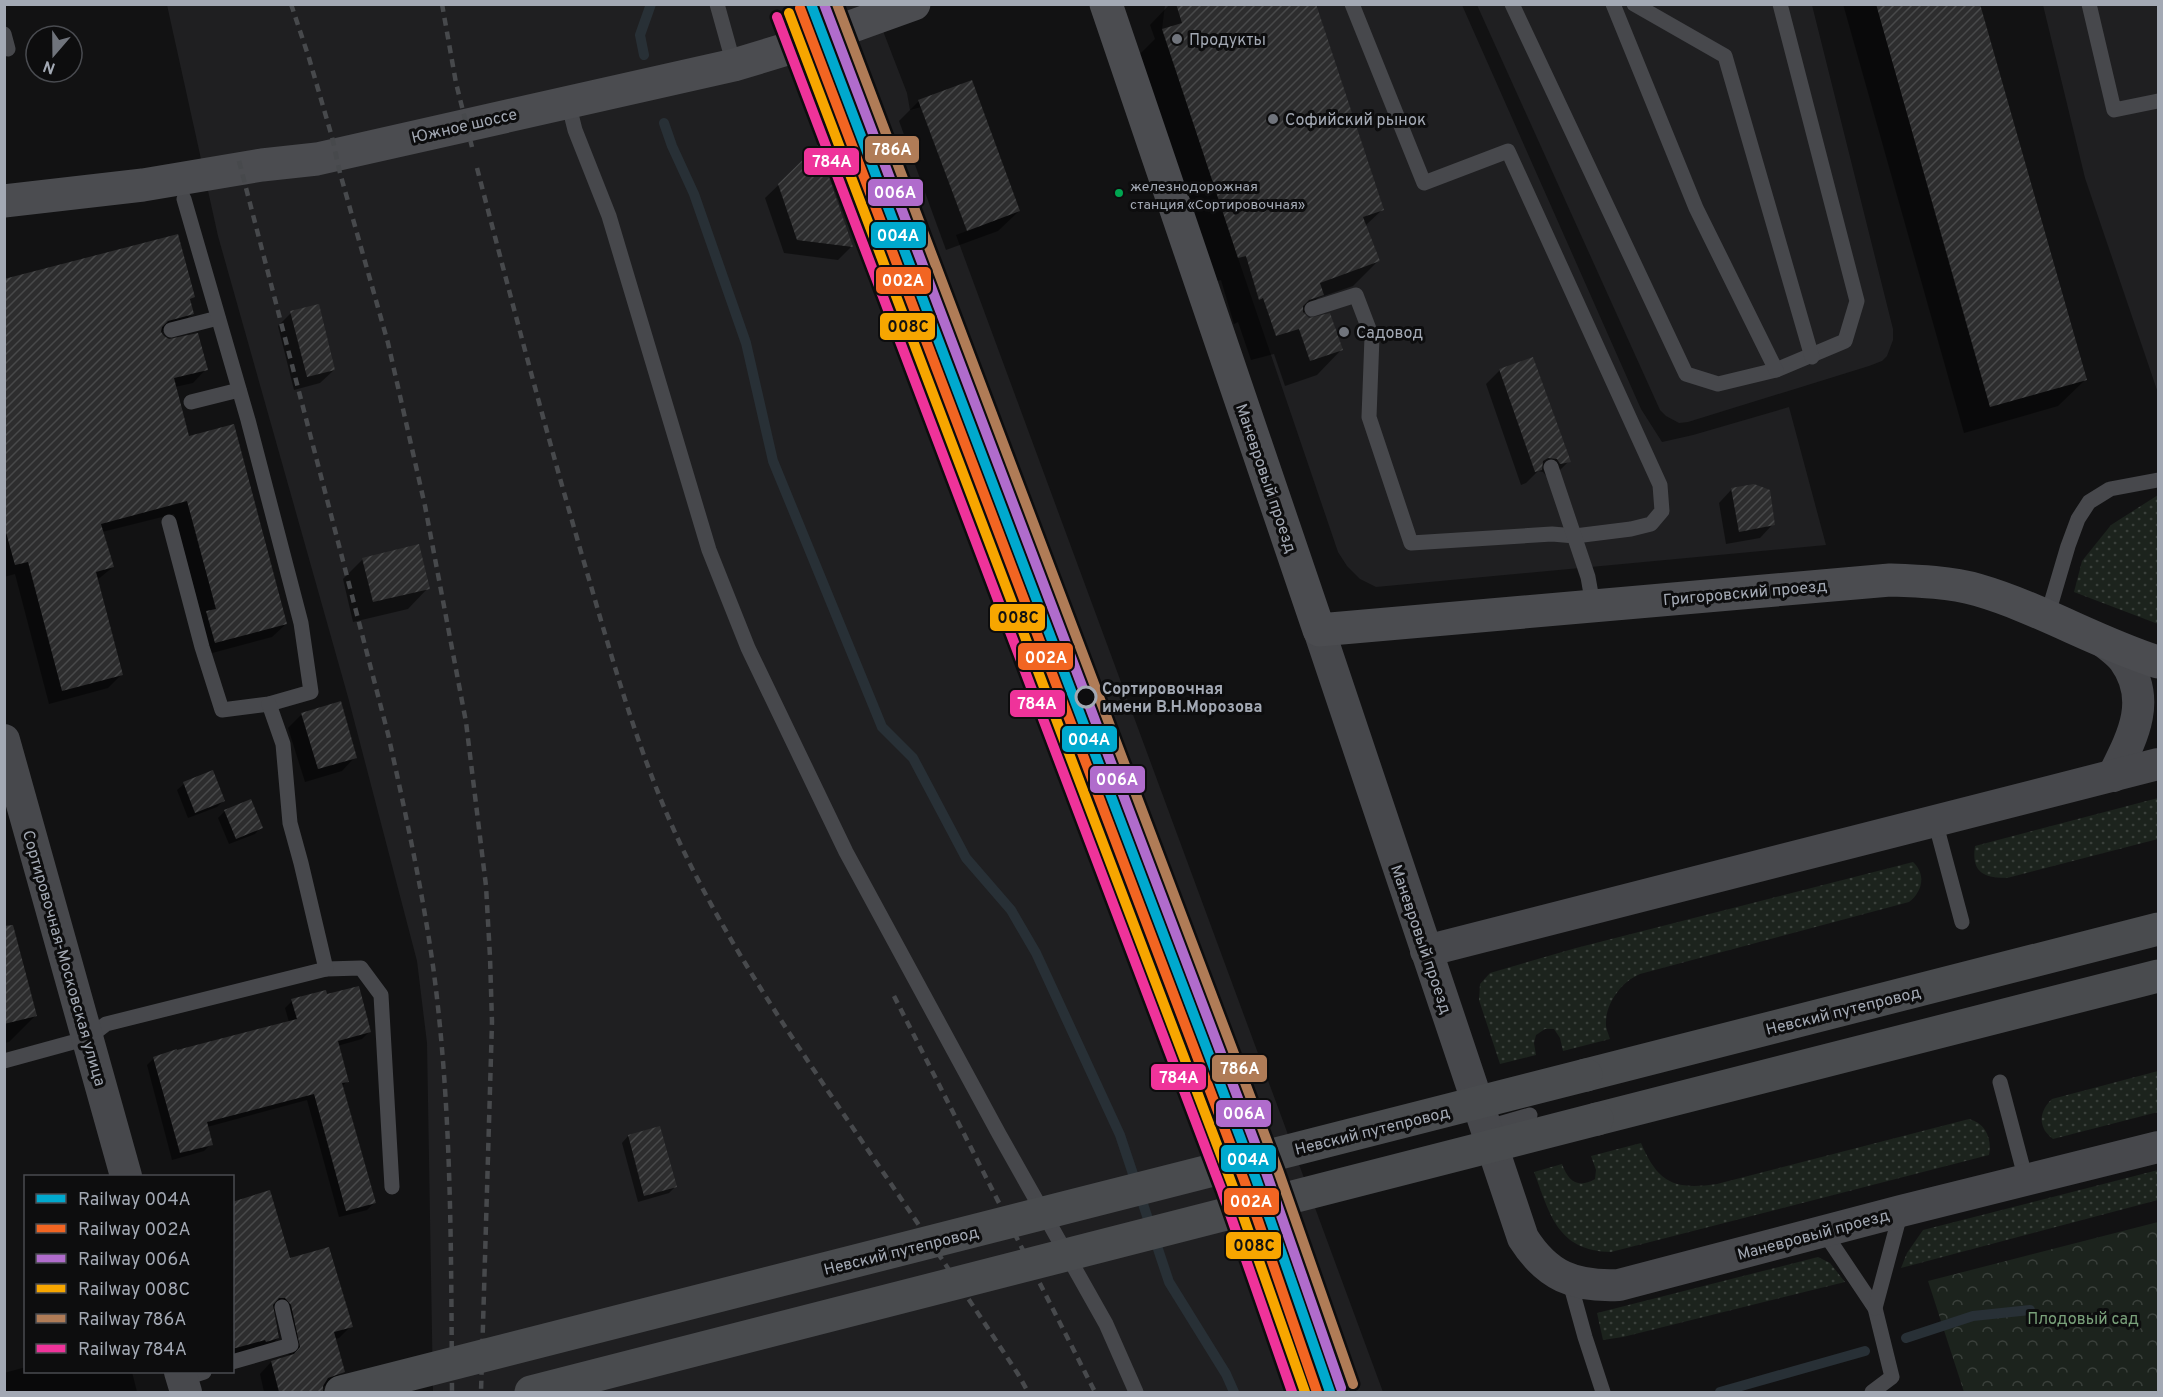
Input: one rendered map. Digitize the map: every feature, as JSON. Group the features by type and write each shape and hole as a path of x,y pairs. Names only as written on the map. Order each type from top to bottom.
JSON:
{"main road":[{"name":"Невский путепровод","path":"341,1392 2158,929"},
{"path":"531,1392 2158,976"}],"street":[{"name":"Южное шоссе","path":"4,201 143,185 262,165 317,159 734,65 801,45 914,4"},
{"name":"Маневровый проезд","path":"1106,4 1319,630 1485,1128 1523,1238 1535,1257 1569,1279 1597,1286 1619,1286 1901,1211 2158,1147"},
{"name":"Григоровский проезд","path":"1319,630 1890,580 1924,582 1975,590 2158,662"},
{"path":"2103,641 2123,659 2133,677 2138,696 2138,716 2133,735 2113,776"},
{"name":"Сортировочная-Московская улица","path":"6,749 126,1175"},
{"path":"1426,951 2158,764"}],"lane":[{"path":"717,4 734,65"},
{"path":"1312,309 1356,295 1372,337 1369,417 1411,543 1552,534 1575,536 1651,524 1662,511 1660,485 1508,150 1424,183 1352,4"},
{"path":"1512,4 1686,374 1718,384 1776,370 1812,357 1845,341 1857,301 1780,4"},
{"path":"1613,4 1696,208 1776,370"},
{"path":"1634,4 1725,56 1812,357"},
{"path":"2089,4 2114,110 2158,101"},
{"path":"568,102 575,130 609,216 709,550 748,648 846,852 999,1134 1106,1324 1136,1392"},
{"path":"169,522 202,647 222,710 269,704 311,692 301,623 239,390 184,199"},
{"path":"171,330 218,318"},
{"path":"191,402 239,390"},
{"path":"1551,467 1588,576 1593,605"},
{"path":"2047,617 2068,546 2078,519 2089,502 2110,489 2158,480"},
{"path":"269,704 283,744 290,823 326,969"},
{"path":"1935,822 1962,922"},
{"path":"4,1061 88,1038 106,1024 326,969 361,968 381,995 392,1187"},
{"path":"2000,1082 2026,1180"},
{"path":"1485,1128 1530,1115"},
{"path":"1875,1308 1901,1211"},
{"path":"1824,1232 1875,1308 1892,1377 1872,1392"},
{"path":"1569,1279 1603,1392"},
{"path":"234,1361 291,1345 282,1307"}],"shaded area":[{"path":"167,5 873,5 907,93 910,110 921,107 967,231 956,235 1383,1392 433,1392 427,1043 417,961 348,697 218,236"},
{"path":"1165,5 1462,5 1641,409 1662,442 1789,407 1826,545 1376,587 1360,579 1347,566 1338,552 1238,258 1162,29"},
{"path":"1477,5 1812,5 1893,329 1893,340 1887,356 1882,361 1869,366 1688,422 1679,423 1666,416 1660,410"},
{"path":"2043,5 2158,5 2158,393 2085,178"}],"green space":[{"path":"2158,495 2158,624 2074,592 2082,561 2111,525"},
{"path":"2158,798 2158,839 2007,878 1986,875 1977,868 1974,855 1975,846"},
{"path":"1913,862 1920,872 1921,882 1914,898 1909,902 1640,974 1627,982 1611,1002 1606,1017 1610,1039 1563,1051 1560,1038 1554,1029 1545,1029 1536,1035 1534,1043 1536,1055 1500,1064 1479,1000 1480,984 1490,973 1576,948"},
{"path":"2158,1071 2158,1112 2053,1139 2044,1129 2042,1114 2052,1099"},
{"path":"1969,1119 1980,1124 1987,1132 1990,1143 1989,1155 1611,1252 1578,1245 1567,1237 1551,1216 1534,1172 1562,1164 1567,1175 1574,1182 1589,1182 1595,1179 1596,1170 1591,1156 1641,1143 1654,1167 1669,1181 1689,1186 1702,1186"},
{"path":"2158,1170 2158,1200 1901,1268 1907,1253 1923,1230"},
{"name":"Плодовый сад","path":"2158,1222 2158,1392 1964,1392 1928,1281"},
{"path":"1818,1257 1830,1263 1845,1282 1603,1340 1597,1313"}],"building":[{"name":"Софийский рынок","path":"1176,4 1316,4 1384,210 1363,217 1380,261 1320,283 1324,295 1309,300 1303,306 1303,312 1309,318 1330,313 1343,350 1310,361 1299,329 1276,336 1263,298 1259,300 1246,256 1238,258 1162,29 1182,23"},
{"path":"1876,4 1980,4 2087,380 1990,407"},
{"path":"972,80 1020,211 967,231 918,100"},
{"path":"818,145 853,247 797,240 778,184"},
{"path":"178,234 195,297 190,299 194,314 168,321 162,327 161,332 169,339 198,333 208,370 174,378 189,436 234,424 287,624 215,643 206,611 216,609 187,501 101,524 114,567 96,572 123,675 62,691 28,562 15,565 4,525 4,279"},
{"path":"319,304 335,370 307,377 290,311"},
{"path":"1533,357 1571,462 1560,464 1557,459 1548,458 1543,461 1542,470 1535,472 1499,369"},
{"path":"1754,484 1770,490 1775,525 1739,532 1731,488"},
{"path":"419,544 430,589 373,602 362,558"},
{"path":"341,701 357,758 318,769 301,713"},
{"path":"213,770 225,801 195,813 183,782"},
{"path":"251,799 263,828 236,839 224,810"},
{"path":"13,925 37,1016 4,1024 4,926"},
{"path":"359,986 371,1032 338,1041 349,1082 342,1083 376,1203 346,1211 314,1094 207,1122 213,1145 180,1153 153,1057 297,1019 291,999 326,990 327,994"},
{"path":"660,1126 677,1187 644,1196 628,1135"},
{"path":"270,1190 290,1258 329,1247 353,1327 334,1332 345,1372 328,1378 323,1386 323,1392 279,1392 271,1361 294,1354 300,1347 291,1305 285,1298 279,1298 273,1305 279,1338 234,1348 234,1201"}],"waterway":[{"path":"644,55 640,35 651,4"},
{"path":"664,123 694,194 746,343 773,461 882,727 913,758 966,858 1011,910 1036,953 1120,1135 1169,1282 1226,1374 1234,1392"},
{"path":"1906,1338 1973,1316 2030,1310"},
{"path":"1720,1392 1865,1351"}],"railway":[{"path":"291,4 332,137 388,343 425,506 466,722 486,886 492,1022 481,1392"},
{"path":"442,4 456,83 472,147"},
{"path":"239,161 388,734 424,908 433,966 444,1072 451,1232 452,1392"},
{"path":"477,168 544,419 608,643 643,753 672,825 726,931 768,1000 978,1313 1028,1392"},
{"path":"894,996 1095,1392"}],"rail line":[{"name":"004А","path":"811,4 1256,1179 1330,1392"},
{"name":"006А","path":"824,4 1267,1175 1341,1388"},
{"name":"786А","path":"837,4 1278,1170 1353,1384"},
{"name":"002А","path":"800,8 1245,1183 1317,1392"},
{"name":"008С","path":"789,13 1233,1187 1305,1392"},
{"name":"784А","path":"777,17 1222,1191 1292,1392"}],"place":[{"name":"Продукты","path":"1177,39"},
{"name":"Софийский рынок","path":"1273,119"},
{"name":"железнодорожная станция «Сортировочная»","path":"1119,193"},
{"name":"Садовод","path":"1344,332"},
{"name":"Сортировочная имени В.Н.Морозова","path":"1086,697"}]}
